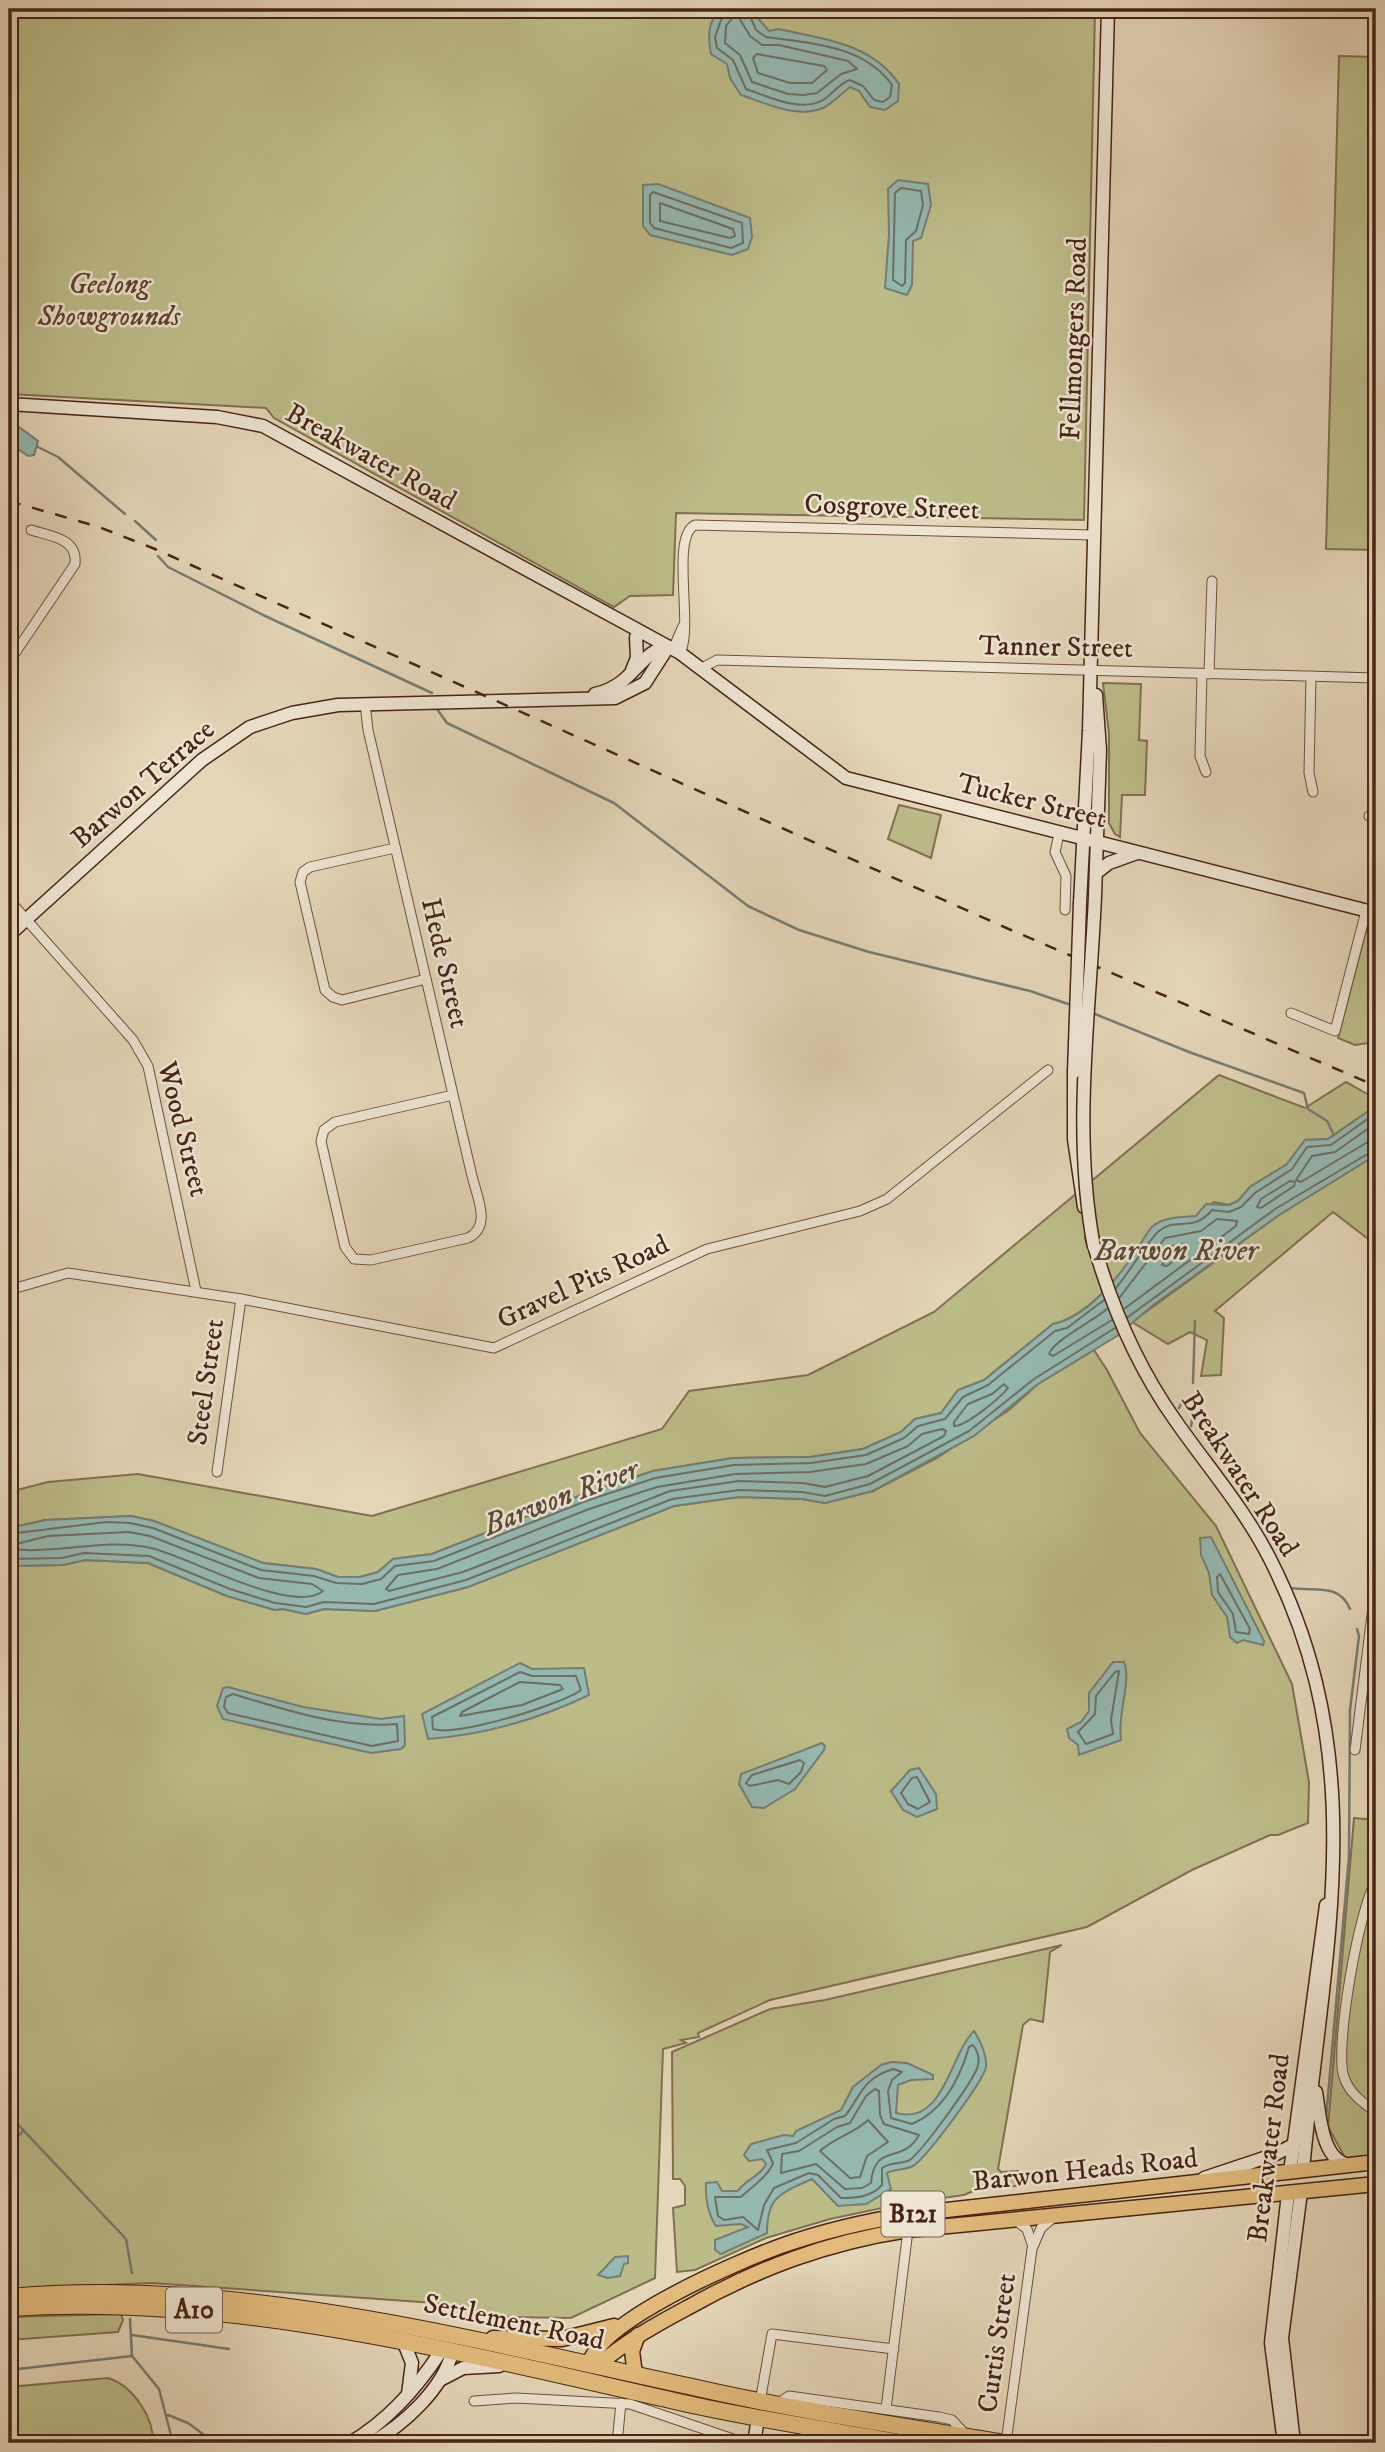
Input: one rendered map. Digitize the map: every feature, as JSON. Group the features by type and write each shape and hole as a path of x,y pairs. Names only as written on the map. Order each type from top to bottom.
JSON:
{"highway":[{"name":"Settlement Road","path":"9,2297 76,2292 185,2297 326,2314 478,2338 591,2370 764,2408 1005,2443"},
{"name":"Settlement Road","path":"9,2308 68,2304 192,2310 293,2322 517,2367 635,2374 903,2443"},
{"path":"447,2352 455,2335"}],"main road":[{"name":"Fellmongers Road","path":"1083,840 1108,9"},
{"name":"Breakwater Road","path":"9,404 249,421 288,437 592,607"},
{"name":"Tucker Street","path":"592,607 621,624 636,637 669,651 703,672 846,778 1371,912"},
{"path":"621,624 669,651"},
{"path":"624,682 636,660 636,637"},
{"name":"Barwon Terrace","path":"581,697 605,692 669,651"},
{"name":"Barwon Terrace","path":"9,935 202,760 250,727 292,713 338,705 581,697 610,699 628,694 648,680 669,651"},
{"name":"Fellmongers Road","path":"1090,671 1097,696 1100,750 1097,843"},
{"name":"Breakwater Road","path":"1083,840 1074,1139 1081,1195 1094,1247 1114,1306 1142,1367 1174,1420 1246,1517 1271,1561 1292,1609 1312,1666 1325,1721 1333,1805 1332,1923 1313,2077 1271,2343 1286,2434 1294,2443"},
{"name":"Breakwater Road","path":"1094,1247 1084,1175 1082,1121 1097,843"},
{"path":"1096,873 1110,863 1137,853"},
{"name":"Breakwater Road","path":"1297,2171 1293,2145 1332,1860"},
{"path":"1313,2077 1329,2149 1338,2161 1349,2165"},
{"name":"B121","path":"1187,2183 1273,2155 1293,2145"},
{"name":"Barwon Heads Road","path":"591,2370 597,2346 639,2314 781,2246 860,2223 911,2214 1376,2162"},
{"name":"Barwon Heads Road","path":"591,2370 639,2334 760,2270 796,2255 856,2238 908,2230 1376,2184"},
{"path":"1024,2203 1051,2216"},
{"path":"669,2298 695,2303"},
{"name":"B121","path":"478,2338 568,2339 603,2330 639,2314"},
{"path":"635,2374 632,2351 639,2334"},
{"path":"404,2343 412,2363 407,2397"},
{"path":"350,2443 375,2436 410,2414 437,2381 447,2352"},
{"path":"375,2436 447,2352"},
{"path":"437,2381 472,2367 517,2367"},
{"path":"754,2443 764,2408"}],"street":[{"name":"Cosgrove Street","path":"669,651 684,624 685,538 690,528 702,524 1093,535"},
{"path":"9,662 75,564 75,551 67,542 31,530"},
{"path":"1206,772 1200,756 1212,581"},
{"name":"Tanner Street","path":"703,672 735,662 1376,678"},
{"path":"1311,676 1310,773 1313,793"},
{"name":"Hede Street","path":"365,704 368,730 395,848 426,979 453,1095 482,1221 479,1231 468,1238 371,1260 354,1259 345,1247 321,1141 324,1130 335,1122 453,1095"},
{"path":"1059,834 1055,852 1066,876 1065,910"},
{"path":"395,848 310,867 303,872 300,882 309,923 325,990 333,998 342,1000 426,979"},
{"name":"Wood Street","path":"9,900 133,1040 148,1066 196,1292"},
{"path":"1291,1013 1335,1031 1371,912"},
{"name":"Gravel Pits Road","path":"9,1290 68,1273 241,1299 494,1348 707,1249 860,1210 887,1199 1048,1070"},
{"name":"Steel Street","path":"217,1472 241,1299"},
{"path":"1355,1750 1376,1583"},
{"path":"1376,1882 1362,1918 1340,2060 1349,2088 1376,2112"},
{"name":"Curtis Street","path":"1005,2443 1032,2249 1041,2228 1051,2216"},
{"name":"Curtis Street","path":"1014,2220 1028,2231 1032,2249"},
{"path":"886,2409 908,2230"},
{"path":"764,2408 772,2334 894,2349"},
{"path":"764,2408 789,2396 886,2409 949,2419 968,2437"},
{"path":"474,2401 516,2398 621,2403 653,2410 745,2443"},
{"path":"617,2443 621,2403"}],"green space":[{"name":"Geelong Showgrounds","path":"9,9 1095,9 1084,520 676,513 673,595 630,596 614,607 274,418 266,408 9,394"},
{"path":"1339,56 1376,57 1376,550 1326,549"},
{"path":"1103,683 1141,684 1139,740 1147,741 1145,795 1122,795 1120,837 1109,823 1109,734"},
{"path":"899,805 941,815 931,858 888,839"},
{"path":"1368,923 1376,925 1376,1042 1355,1045 1338,1038"},
{"path":"1219,1075 1305,1108 1346,1082 1376,1099 1376,1106 1328,1139 1305,1140 1287,1164 1250,1187 1238,1201 1229,1205 1214,1202 1196,1216 1152,1227 1124,1270 1082,1311 1053,1324 984,1380 958,1390 941,1413 915,1419 901,1432 863,1449 810,1457 733,1458 653,1471 584,1494 432,1554 393,1559 378,1572 360,1577 338,1577 316,1569 263,1563 154,1521 131,1516 46,1520 9,1528 9,1492 48,1482 138,1474 372,1516 662,1429 689,1391 808,1375 934,1312"},
{"path":"1369,1159 1376,1166 1376,1245 1333,1212 1215,1311 1224,1318 1221,1375 1201,1376 1207,1340 1190,1332 1168,1344 1132,1322 1279,1215"},
{"path":"1094,1350 1140,1433 1216,1526 1292,1684 1309,1782 1308,1823 1278,1835 1270,1835 1192,1870 1087,1927 770,2000 698,2033 699,2037 681,2040 686,2043 663,2049 655,2278 571,2318 508,2317 435,2303 152,2283 9,2289 9,1566 63,1565 85,1560 148,1563 227,1596 275,1610 306,1614 324,1609 375,1611 468,1587 674,1506 739,1497 802,1499 825,1503 873,1491 937,1458 1009,1410 1038,1384"},
{"path":"1354,1818 1376,1820 1376,2156 1346,2159 1328,2127"},
{"path":"1062,1945 1050,1952 1043,2022 1030,2019 1023,2025 998,2169 1001,2172 1018,2171 1020,2176 1016,2186 978,2189 964,2195 901,2204 830,2219 766,2238 695,2270 677,2272 673,2208 685,2205 685,2186 680,2179 673,2179 672,2052 770,2009 825,2000"},
{"path":"121,2314 123,2320 118,2332 9,2340 9,2317"},
{"path":"108,2378 126,2388 140,2404 150,2423 153,2443 10,2443 9,2387"}],"water":[{"path":"721,9 750,9 769,31 778,29 812,36 861,51 888,70 899,84 898,101 885,110 870,107 859,91 850,87 823,108 803,112 781,109 741,95 730,78 727,64 711,54 710,30 713,19"},
{"path":"898,180 928,184 931,205 921,238 913,241 912,285 907,295 885,288 889,234 888,189"},
{"path":"658,184 750,218 752,237 748,249 732,255 650,235 643,226 643,185"},
{"path":"12,422 38,441 34,455 28,456 11,444 9,424"},
{"name":"Barwon River","path":"1376,1106 1376,1155 1279,1215 1152,1306 1117,1336 1038,1384 974,1436 873,1491 825,1503 802,1499 739,1497 674,1506 468,1587 375,1611 324,1609 306,1614 275,1610 227,1596 148,1563 85,1560 63,1565 9,1566 9,1528 46,1520 131,1516 154,1521 263,1563 316,1569 338,1577 360,1577 378,1572 393,1559 432,1554 584,1494 653,1471 733,1458 810,1457 863,1449 901,1432 915,1419 941,1413 958,1390 984,1380 1053,1324 1066,1320 1089,1306 1119,1274 1157,1223 1196,1216 1206,1204 1229,1205 1238,1201 1250,1187 1287,1164 1305,1140 1328,1139"},
{"path":"1211,1537 1264,1641 1263,1645 1243,1640 1237,1643 1230,1637 1227,1617 1212,1595 1209,1573 1201,1555 1200,1538"},
{"path":"1113,1662 1124,1662 1126,1670 1121,1740 1079,1755 1078,1745 1069,1738 1067,1729 1081,1722 1089,1711 1089,1693"},
{"path":"520,1663 532,1669 584,1668 589,1695 510,1724 469,1734 428,1739 422,1714"},
{"path":"228,1687 303,1707 381,1719 404,1716 405,1745 401,1749 371,1753 223,1719 217,1706 223,1688"},
{"path":"822,1743 824,1750 795,1789 764,1808 752,1807 739,1784 741,1774"},
{"path":"919,1768 936,1794 937,1809 917,1817 903,1810 891,1791 910,1770"},
{"path":"974,2031 986,2057 983,2075 920,2160 913,2166 887,2173 891,2189 866,2204 838,2206 812,2179 785,2192 773,2203 767,2233 721,2254 715,2250 715,2240 748,2227 741,2224 716,2226 708,2205 706,2183 717,2182 722,2191 738,2191 766,2164 762,2159 749,2161 744,2155 751,2144 784,2135 793,2136 796,2131 841,2110 853,2087 881,2065 891,2062 907,2063 933,2075 933,2079 911,2080 898,2085 896,2113 912,2114 925,2109 944,2086 965,2042"},
{"path":"628,2256 628,2263 624,2264 620,2276 608,2278 598,2275 615,2257"}],"waterway":[{"path":"38,447 58,457 125,514"},
{"path":"135,521 156,540"},
{"path":"158,556 168,567 263,615 432,693"},
{"path":"437,709 447,723 614,803 748,906 799,930 869,952 1030,991 1071,1005"},
{"path":"1090,1012 1189,1052 1304,1093 1308,1109 1327,1121 1334,1135"},
{"path":"1193,1383 1195,1321"},
{"path":"1179,1408 1184,1399"},
{"path":"1191,1426 1194,1407"},
{"path":"1291,1588 1332,1592 1339,1595 1350,1609"},
{"path":"1326,2119 1349,1856 1350,1710 1359,1636 1357,1629"},
{"path":"9,2115 126,2239 132,2273"},
{"path":"9,2172 13,2142 23,2131"},
{"path":"9,2370 132,2356 130,2319"},
{"path":"132,2335 229,2349"},
{"path":"132,2356 159,2389 173,2443"},
{"path":"168,2415 188,2423 215,2443"}],"railway":[{"path":"9,501 99,527 155,549 1011,930 1376,1086"}]}
